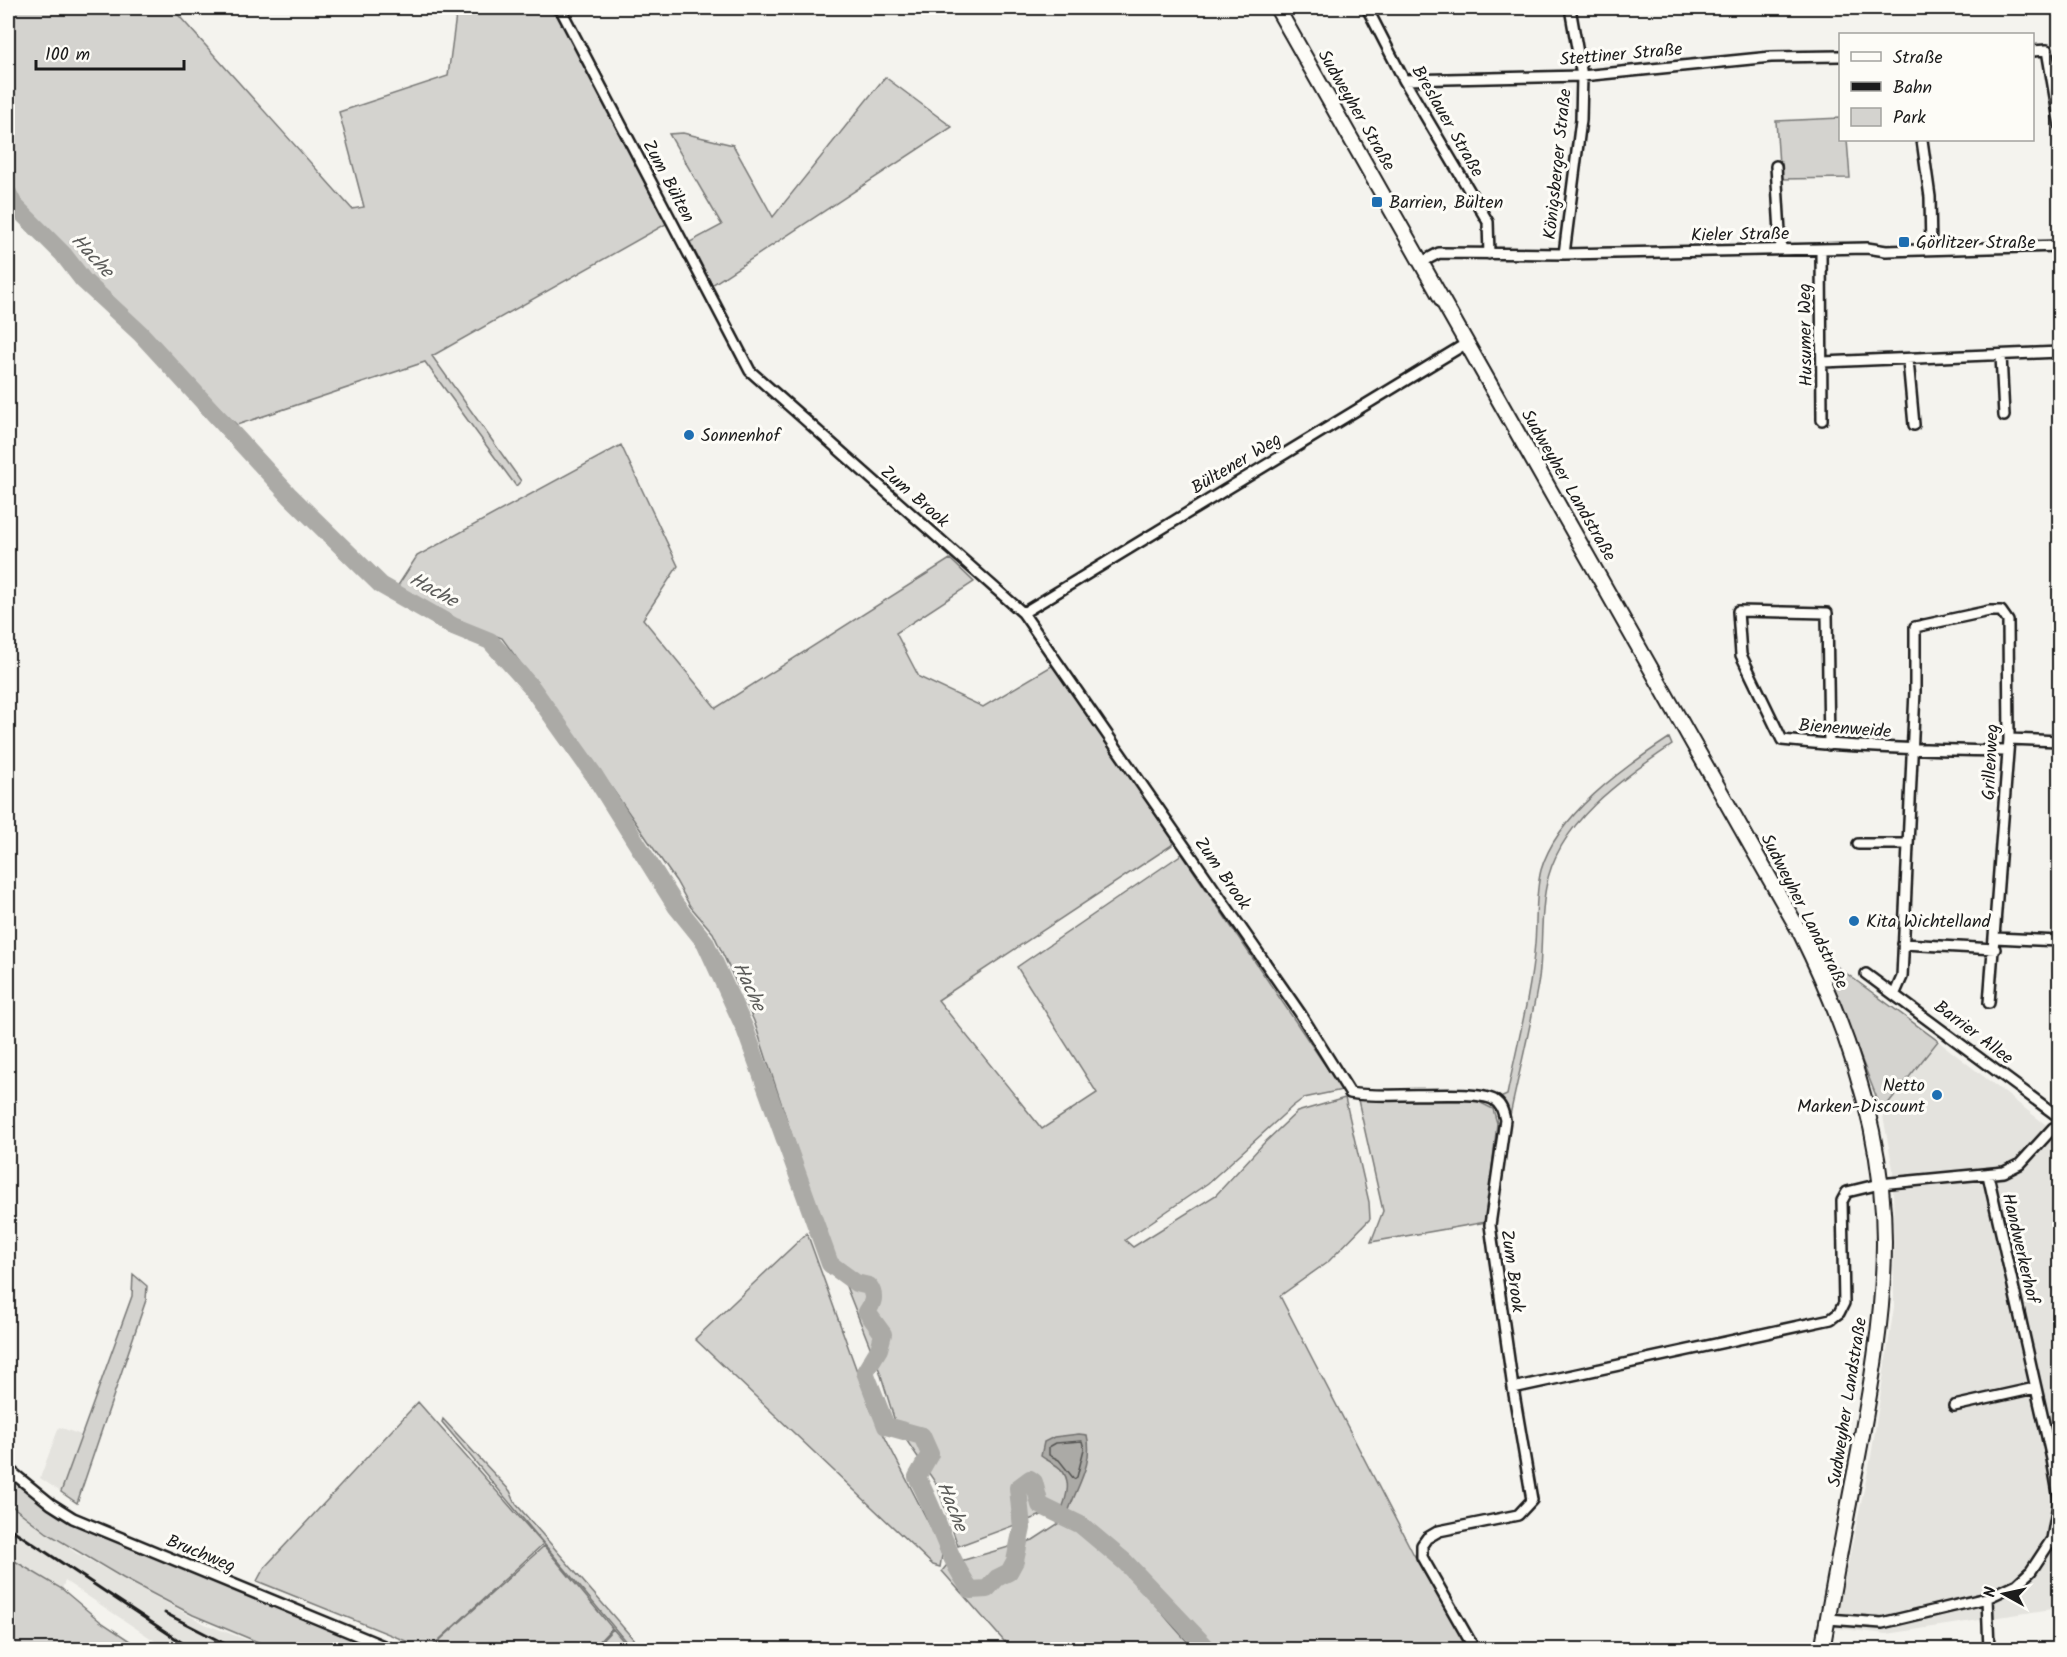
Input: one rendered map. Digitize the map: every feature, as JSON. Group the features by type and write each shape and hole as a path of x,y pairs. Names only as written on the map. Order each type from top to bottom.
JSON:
{"main road":[{"name":"Sudweyher Straße","path":"1277,8 1422,262"},
{"name":"Sudweyher Landstraße","path":"1422,262 1802,937 1832,1004 1851,1054 1866,1104 1880,1184 1884,1242 1876,1353 1822,1650"}],"street":[{"name":"Zum Bülten","path":"556,8 561,10 750,371"},
{"name":"Breslauer Straße","path":"1366,8 1404,80 1488,222 1489,254"},
{"name":"Königsberger Straße","path":"1564,254 1581,120 1582,76 1570,8"},
{"path":"2034,51 2047,50 2060,126"},
{"name":"Stettiner Straße","path":"1404,80 1582,76 1771,57 1839,56"},
{"path":"1922,141 1930,197 1931,249"},
{"path":"1776,166 1781,249"},
{"name":"Kieler Straße","path":"1422,262 1439,254 2060,246"},
{"name":"Husumer Weg","path":"1821,249 1822,420"},
{"name":"Bültener Weg","path":"1023,613 1467,343"},
{"path":"1823,362 2060,352"},
{"path":"2001,355 2004,416"},
{"path":"1908,360 1914,425"},
{"name":"Zum Brook","path":"750,371 1023,613 1300,1013 1350,1093 1367,1096 1473,1096 1493,1099 1501,1106 1505,1120 1490,1225 1513,1388 1532,1500 1518,1515 1439,1531 1427,1538 1422,1545 1422,1557 1475,1650"},
{"name":"Bienenweide","path":"1828,745 1827,613 1738,611 1741,655 1782,740 1828,745 1912,750 2008,751"},
{"name":"Grillenweg","path":"1912,750 1915,627 1989,611 2001,611 2008,621 2009,739 1995,949 1989,1003"},
{"path":"2009,739 2060,741"},
{"path":"1895,993 1902,977 1906,844 1912,750"},
{"path":"1858,844 1906,844"},
{"path":"1995,938 2060,941"},
{"path":"1903,945 1995,949"},
{"name":"Barrier Allee","path":"1866,974 1895,993 2059,1119"},
{"name":"Handwerkerhof","path":"1880,1184 2004,1172 2020,1164 2059,1119"},
{"name":"Handwerkerhof","path":"1828,1618 1882,1623 1987,1598 2017,1584 2031,1571 2052,1539 2059,1499 2056,1458 2036,1388 1988,1175"},
{"path":"1513,1388 1832,1319 1839,1313 1844,1303 1842,1201 1847,1192 1880,1184"},
{"path":"1954,1406 2036,1388"},
{"name":"Bruchweg","path":"8,1469 51,1504 74,1518 393,1650"},
{"path":"1987,1598 1989,1650"}],"shaded area":[{"path":"1938,1041 2059,1135 2059,1608 1886,1634 1834,1628 1871,1457 1894,1307 1893,1169 1882,1111"},
{"path":"59,1427 81,1435 61,1492 40,1478"},
{"path":"8,1503 76,1553 205,1624 271,1649 167,1649 65,1581 62,1589 8,1557"}],"green space":[{"path":"8,8 172,8 352,209 364,207 339,112 448,76 457,8 543,8 558,15 666,224 432,356 521,481 516,486 425,362 237,425 87,278 26,210 8,186"},
{"path":"885,77 952,127 712,285 690,242 722,225 669,134 683,133 733,145 773,217"},
{"path":"1839,118 1839,141 1847,141 1850,178 1780,179 1776,121"},
{"path":"621,445 678,566 643,619 716,708 950,559 974,582 896,633 919,677 983,707 1055,664 1173,840 1172,845 938,1000 1042,1129 1097,1093 1017,967 1182,854 1342,1090 1304,1098 1208,1183 1125,1240 1133,1247 1216,1195 1263,1144 1297,1112 1345,1098 1369,1202 1370,1219 1329,1261 1280,1296 1414,1555 1472,1649 1220,1649 1124,1555 1082,1522 1058,1509 958,1546 937,1485 896,1425 880,1372 821,1223 754,1021 713,933 690,906 676,881 602,774 502,638 457,621 397,587 417,556"},
{"path":"1669,738 1672,745 1613,788 1594,805 1563,843 1553,864 1544,898 1539,978 1508,1125 1507,1110 1500,1098 1507,1095 1523,1019 1533,962 1539,879 1549,850 1561,830 1594,795 1613,778"},
{"path":"1820,954 1938,1041 1882,1111"},
{"path":"1358,1100 1477,1101 1493,1109 1497,1123 1486,1222 1371,1242 1383,1211"},
{"path":"807,1233 871,1410 937,1539 942,1555 940,1567 933,1565 695,1339"},
{"path":"133,1274 147,1286 146,1300 77,1503 61,1492 132,1296"},
{"path":"418,1402 543,1544 428,1650 257,1581 264,1568"},
{"path":"443,1419 510,1491 516,1504 642,1649 632,1649 442,1422"},
{"path":"8,1476 69,1519 379,1649 277,1649 193,1615 123,1578 47,1533 8,1503"},
{"path":"1059,1523 1075,1527 1112,1556 1195,1649 1011,1649 942,1571 947,1565 1033,1540"},
{"path":"544,1546 612,1628 592,1649 430,1649"},
{"path":"8,1557 62,1589 101,1622 142,1649 8,1649"},
{"path":"613,1629 630,1649 594,1649"}],"water":[{"path":"1087,1435 1088,1456 1068,1513 1081,1525 1059,1516 1065,1502 1067,1481 1061,1469 1041,1456 1044,1442 1054,1437"}],"waterway":[{"name":"Hache","path":"8,193 14,205 63,254 83,280 141,334 290,496 381,585 453,626 490,641 532,688 594,775 676,906 705,942 745,1029 830,1264 856,1283 869,1286 871,1290 873,1299 867,1312 883,1334 879,1349 865,1372 886,1426 922,1436 930,1454 917,1477 948,1548 971,1590 987,1589 997,1578 1009,1572 1015,1561 1022,1528 1018,1488 1030,1479 1034,1482 1040,1505 1081,1525 1125,1562 1209,1650"}],"railway":[{"path":"8,1527 193,1650"},
{"path":"165,1613 237,1650"}],"place":[{"name":"Barrien, Bülten","path":"1377,202"},
{"name":"Görlitzer Straße","path":"1904,242"},
{"name":"Sonnenhof","path":"689,435"},
{"name":"Kita Wichtelland","path":"1854,921"},
{"name":"Netto Marken-Discount","path":"1937,1095"}]}
